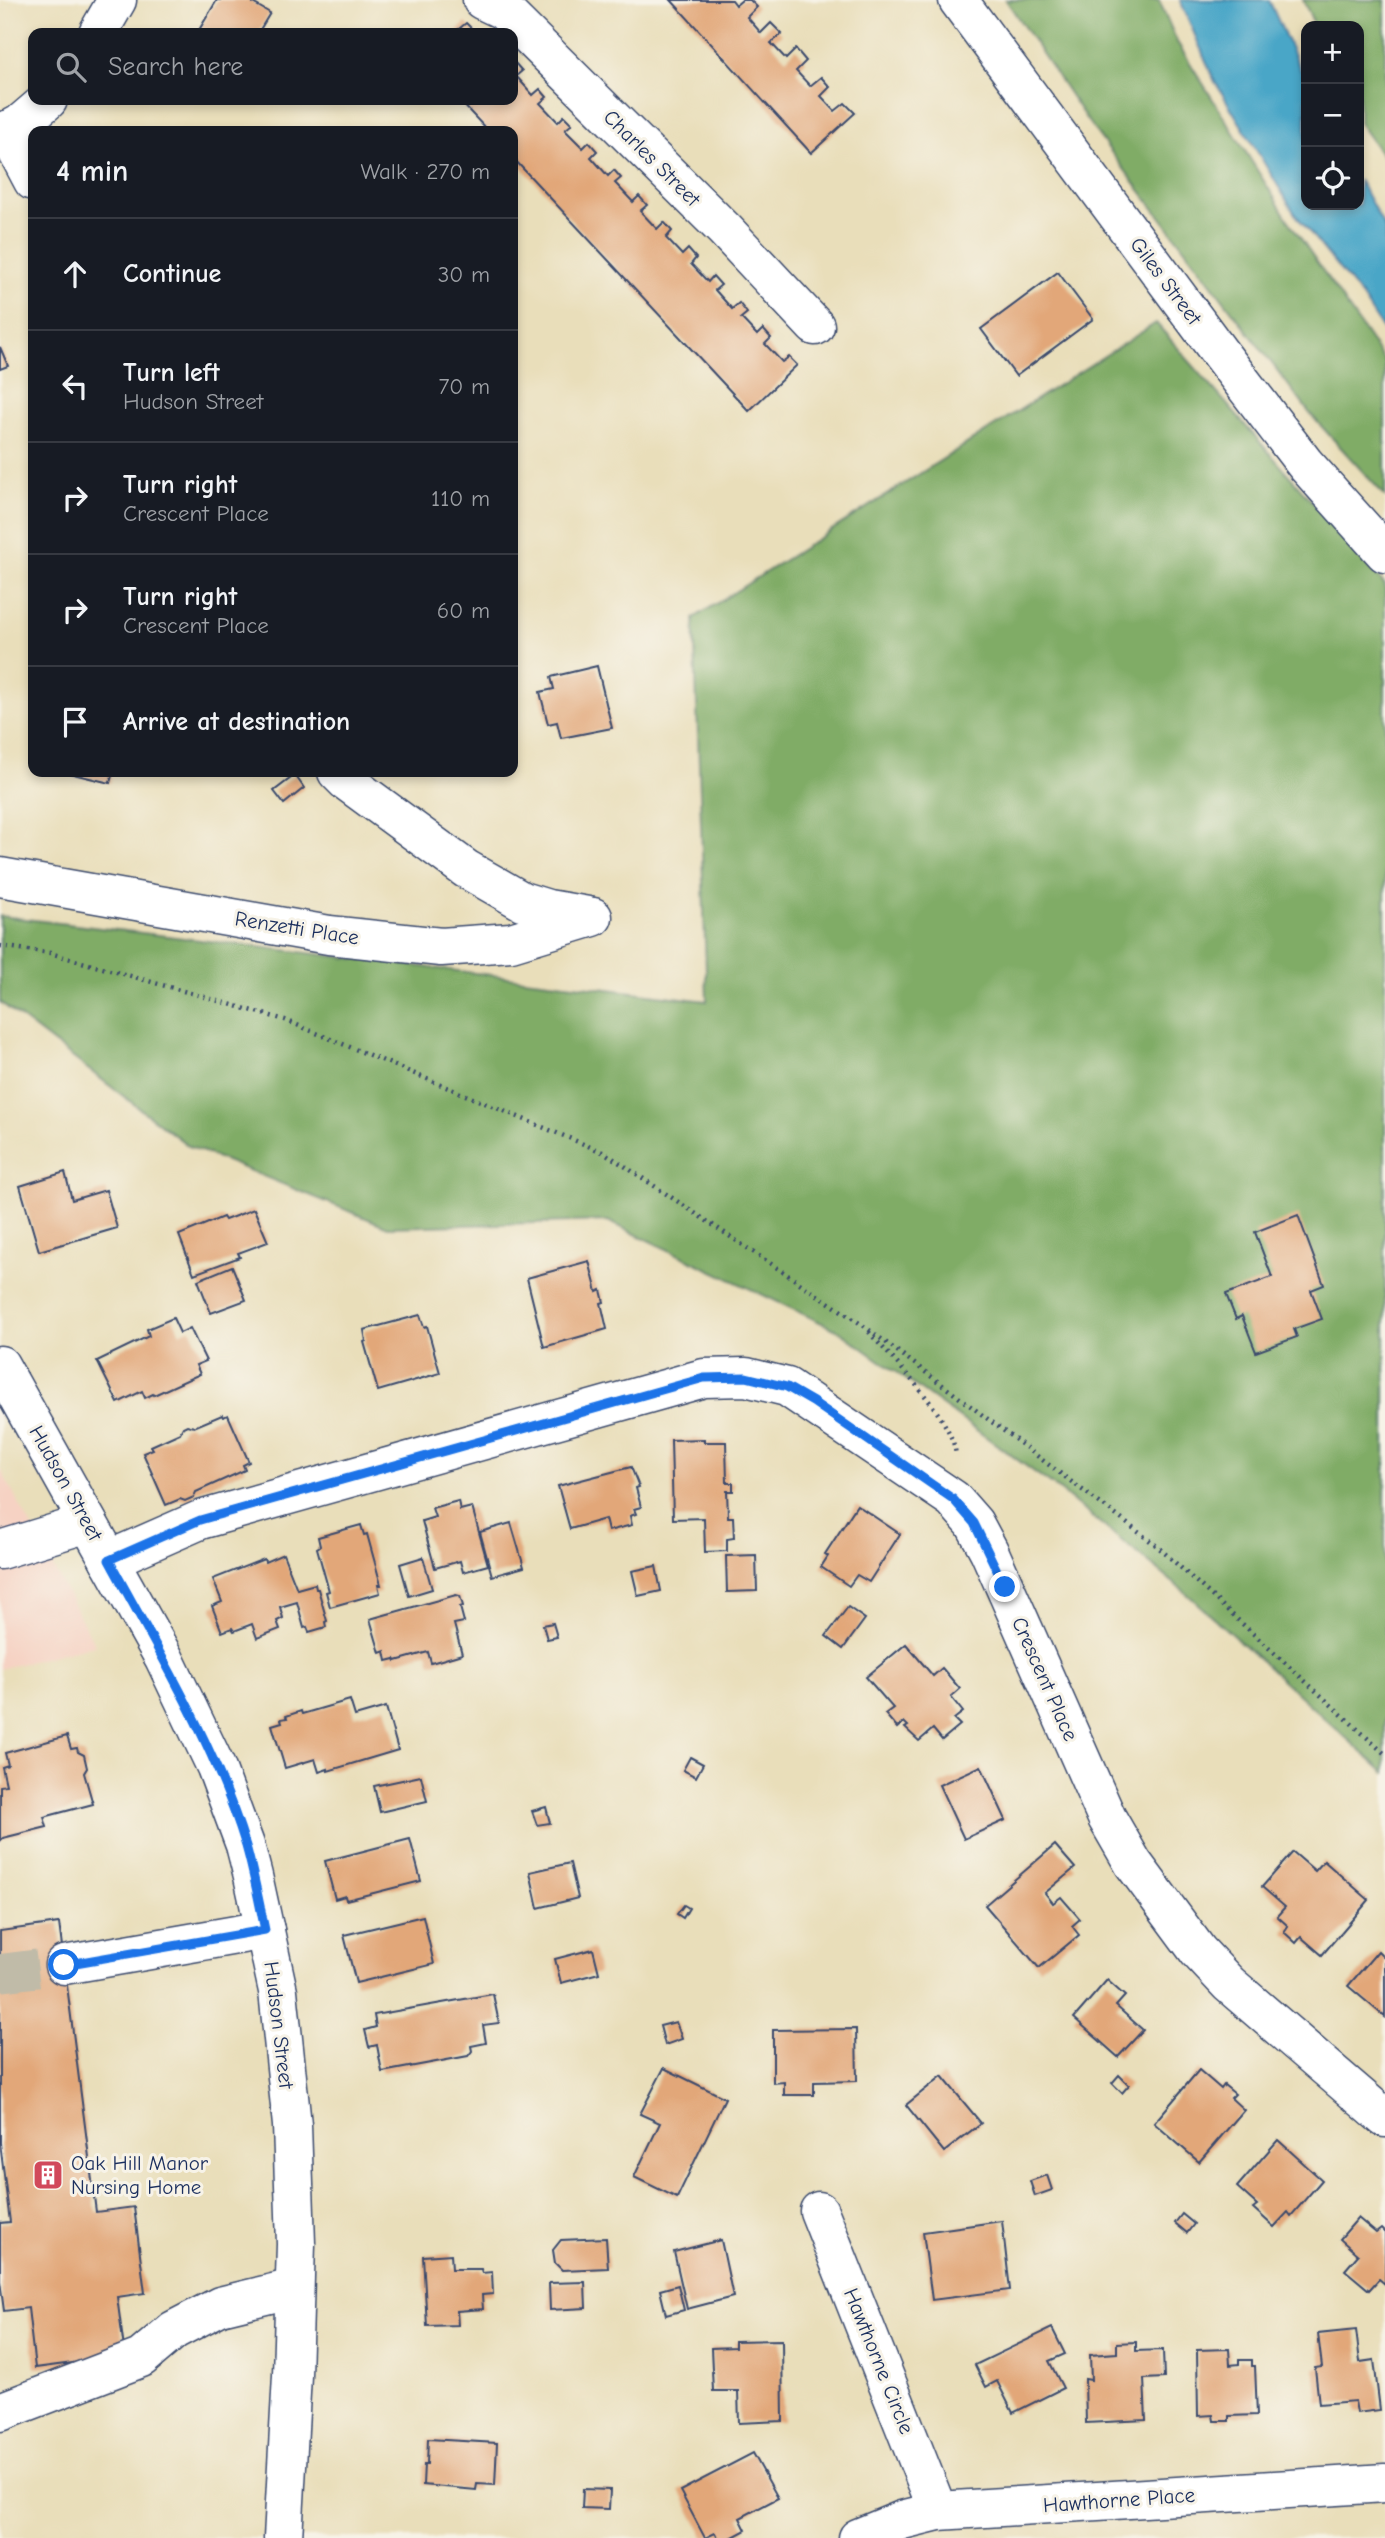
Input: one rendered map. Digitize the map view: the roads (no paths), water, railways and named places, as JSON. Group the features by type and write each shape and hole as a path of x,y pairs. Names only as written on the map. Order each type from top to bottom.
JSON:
{"street":[{"path":"101,28 117,0"},
{"name":"Charles Street","path":"482,0 503,10 725,230 815,326"},
{"name":"Giles Street","path":"958,0 1219,352 1306,464 1385,553"},
{"path":"28,173 3,133 20,124 42,105"},
{"name":"Renzetti Place","path":"0,877 329,935 441,947 511,942 593,917 522,901 466,869 342,777"},
{"name":"Hudson Street","path":"0,1364 164,1658 216,1767 245,1845 278,1991 292,2125 296,2244 283,2538"},
{"name":"Crescent Place","path":"109,1560 200,1520 704,1378 746,1377 787,1387 813,1402 953,1499 974,1523 989,1551 1107,1818 1133,1863 1198,1951 1229,1984 1385,2118"},
{"path":"0,1550 88,1522"},
{"path":"64,1965 265,1930"},
{"name":"Hawthorne Circle","path":"819,2211 938,2511"},
{"path":"0,2412 141,2358 174,2330 220,2306 294,2288"},
{"name":"Hawthorne Place","path":"858,2538 902,2520 938,2511 1385,2483"}],"water":[{"path":"1180,0 1269,0 1301,71 1301,210 1364,210 1364,189 1385,228 1385,333 1362,297 1295,214 1214,80"}],"tunnel":[{"path":"0,1973 64,1965"}],"place":[{"name":"Oak Hill Manor Nursing Home","path":"48,2175"}]}
